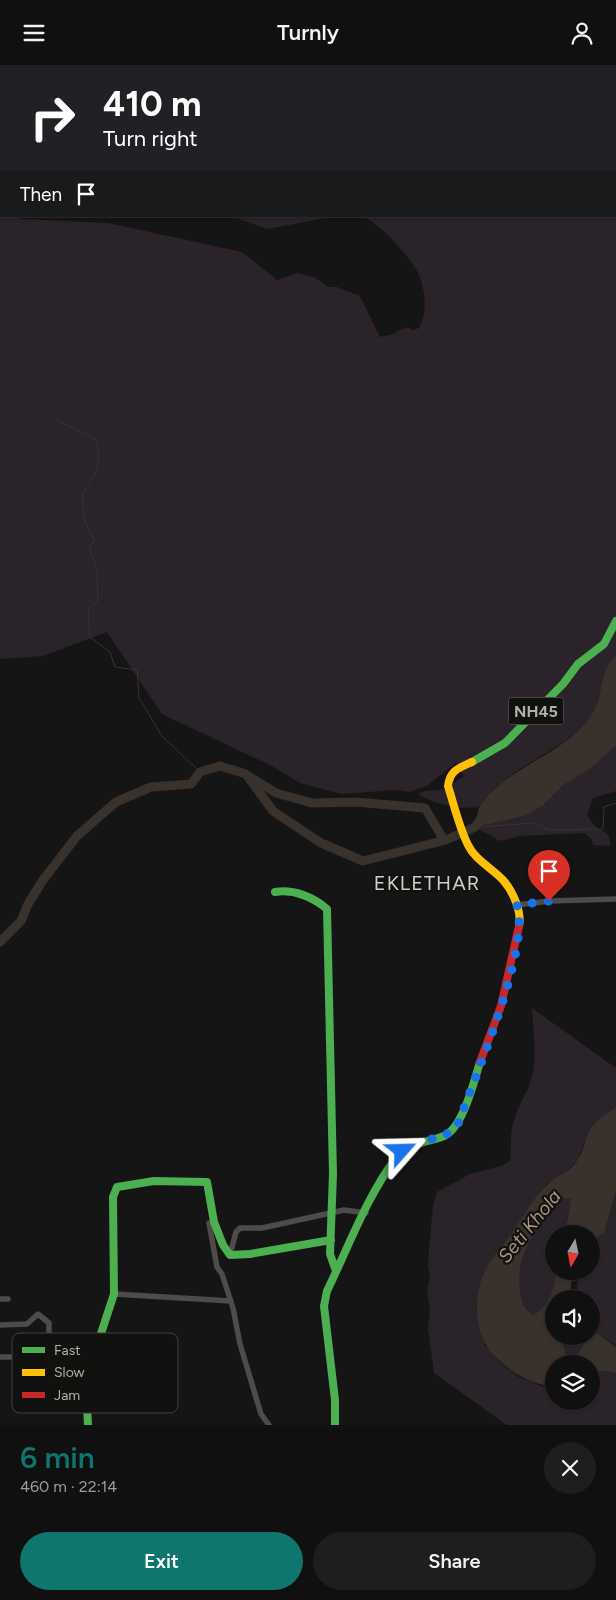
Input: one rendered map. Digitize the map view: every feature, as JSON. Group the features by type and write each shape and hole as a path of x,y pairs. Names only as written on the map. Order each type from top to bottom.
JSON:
{"main road":[{"name":"NH45","path":"335,1425 335,1400 324,1306 327,1291 376,1190 397,1156 418,1142 445,1136 458,1124 507,986 520,920 517,905 504,881 473,853 468,845 448,786 449,777 454,771 480,759 510,739 563,684 578,665 604,644 616,621"},
{"path":"275,892 292,891 322,903 327,909 330,978 332,1211 330,1254 336,1271"},
{"path":"101,1333 114,1294 115,1251 112,1197 117,1187 154,1181 207,1182 210,1187 211,1209 215,1223 227,1253 230,1255 250,1254 331,1240"}],"street":[{"path":"517,905 549,901 616,899"},
{"path":"230,1255 236,1232 240,1228 262,1228 332,1211 344,1210 366,1213"},
{"path":"215,1223 209,1223 216,1267 222,1274 231,1301 240,1345 260,1414 269,1425"},
{"path":"114,1294 231,1301"},
{"path":"0,1299 8,1299"},
{"path":"0,1325 26,1324 38,1313 48,1323 48,1333"}],"shaded area":[{"path":"0,217 108,223 242,252 277,280 298,273 316,278 328,287 337,287 360,296 380,337 393,334 406,327 413,330 419,328 424,315 425,301 419,275 411,261 396,243 366,218 361,217 616,217 616,724 588,724 582,727 567,740 515,772 479,806 464,808 439,804 418,794 452,787 454,783 464,776 456,763 428,785 410,792 395,790 342,794 300,783 270,765 162,714 107,632 43,656 0,659"},
{"path":"234,217 332,217 267,229"},
{"path":"616,733 616,791 593,798 587,814 594,825 607,834 610,846 593,845 592,840 585,833 520,836 500,841 475,827"},
{"path":"532,1008 616,1068 616,1107 595,1123 583,1145 578,1160 564,1174 547,1184 505,1244 490,1261 476,1304 485,1345 502,1364 519,1377 545,1386 545,1410 600,1410 600,1372 616,1373 616,1425 507,1425 434,1373 428,1328 430,1311 427,1292 430,1277 428,1266 433,1206 437,1192 470,1174 501,1166 510,1161 512,1125 531,1082 534,1043"},
{"path":"616,1170 616,1346 600,1335 600,1290 578,1290 577,1288 578,1280 600,1280 600,1225 595,1225"},
{"path":"559,1198 571,1199 567,1225 545,1225 545,1280 556,1280 555,1290 545,1290 545,1345 554,1345 554,1355 545,1355 497,1304 534,1231"},
{"path":"563,1345 583,1345 578,1355 566,1355"}],"water":[{"path":"616,656 616,745 591,768 563,785 542,806 527,815 475,827 479,808 491,793 513,775 561,745 588,721 598,702 608,665"},
{"name":"Seti Khola","path":"616,1107 616,1189 604,1233 600,1235 600,1225 567,1225 571,1199 559,1198 535,1231 523,1256 519,1282 523,1305 533,1315 545,1305 545,1345 563,1345 566,1355 545,1355 545,1385 536,1383 520,1376 505,1366 485,1343 480,1332 477,1307 481,1282 491,1260 538,1194 548,1184 574,1165 580,1157 592,1127"},
{"path":"555,1280 571,1280 571,1290 553,1290"},
{"path":"600,1335 616,1347 616,1373 600,1372 600,1355 578,1355 583,1345 600,1345"}],"waterway":[{"path":"55,419 96,439 98,448 96,469 82,495 85,522 95,541 89,546 97,569 98,601 88,610 90,637 110,652 115,667 137,670 139,698 162,736 200,772"},
{"path":"0,942 21,921 28,904 43,880 77,836 116,802 151,787 191,784 200,772 220,766 246,774 273,811 321,843 363,861 446,840 475,827 482,817"},
{"path":"250,777 276,793 312,803 356,802 425,808 444,840"},
{"path":"475,827 537,823 549,830 603,829 604,807 616,803"}],"traffic: fast":[{"path":"472,762 505,743 563,684 578,664 604,644 616,621"},
{"path":"275,892 282,891 303,895 327,909 333,1174 330,1254 336,1271"},
{"path":"335,1425 335,1400 324,1306 327,1291 367,1205 396,1158 412,1146 444,1136 451,1131 457,1124 467,1103 480,1062"},
{"path":"101,1333 114,1294 113,1197 117,1187 154,1181 207,1182 214,1222 223,1245 230,1255 250,1254 331,1240"},
{"path":"87,1413 88,1425"}],"traffic: slow":[{"path":"472,762 453,773 448,786 468,845 475,855 499,876 510,890 518,908 519,926"}],"traffic: jam":[{"path":"480,1062 501,1006 519,926"}],"district":[{"name":"EKLETHAR","path":"427,883"}],"route":[{"path":"402,1151 418,1142 445,1136 458,1124 507,986 519,931 520,915 517,905 549,901"}]}
